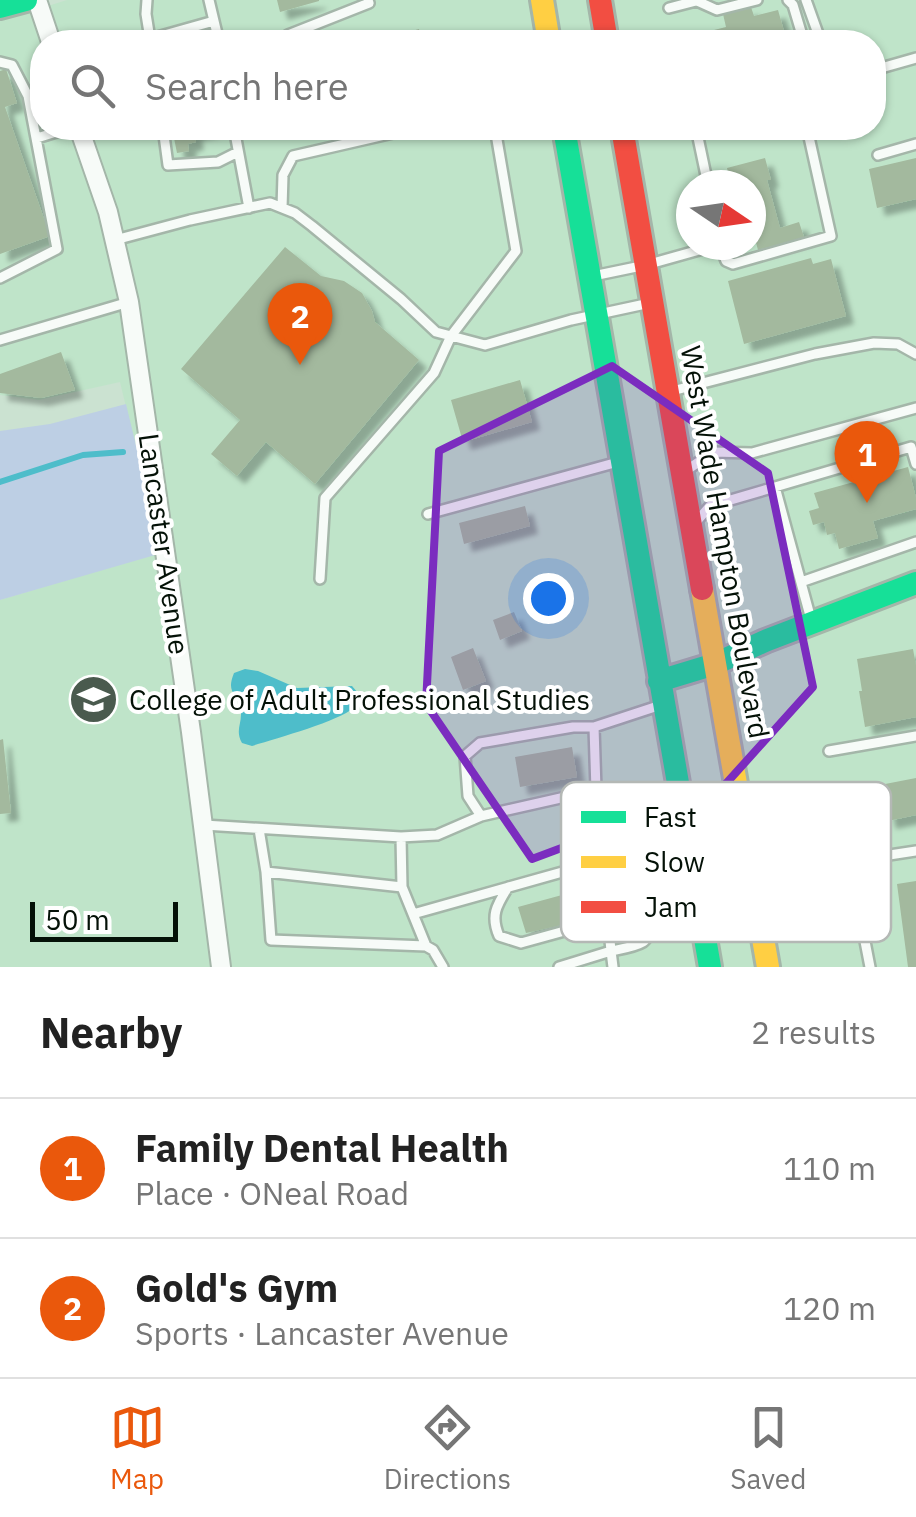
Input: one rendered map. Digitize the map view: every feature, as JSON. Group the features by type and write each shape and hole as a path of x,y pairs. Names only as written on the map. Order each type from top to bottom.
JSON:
{"main road":[{"path":"0,7 26,0"},
{"path":"542,0 547,30"},
{"path":"600,0 606,30"},
{"path":"566,140 677,782"},
{"name":"West Wade Hampton Boulevard","path":"625,140 735,782"},
{"path":"661,692 765,641 916,583"},
{"path":"705,942 710,967"},
{"name":"West Wade Hampton Boulevard","path":"763,942 768,967"}],"street":[{"path":"37,0 47,30"},
{"name":"Lancaster Avenue","path":"84,140 115,240 129,302 221,967"}],"lane":[{"path":"147,0 148,30"},
{"path":"209,0 216,30"},
{"path":"300,30 369,1 381,0"},
{"path":"669,8 698,0 717,10 757,0"},
{"path":"788,0 800,30"},
{"path":"806,0 817,30"},
{"path":"185,30 214,21"},
{"path":"886,67 916,58"},
{"path":"0,62 12,65 30,105"},
{"path":"0,278 57,249 37,140"},
{"path":"164,140 168,165 218,162 238,152"},
{"path":"236,140 249,208"},
{"path":"282,208 283,174 293,156 363,140"},
{"path":"320,579 325,498 434,373 451,336 516,252 497,140"},
{"path":"699,140 705,170"},
{"path":"766,255 831,236 810,140"},
{"path":"878,155 916,144"},
{"path":"115,240 270,203 296,213 401,298 436,332 486,345 653,303"},
{"path":"590,277 676,257"},
{"path":"0,340 129,302"},
{"path":"668,392 874,343 898,344 916,354"},
{"path":"681,474 713,452 752,453 916,408"},
{"path":"690,527 710,506 911,447 916,464"},
{"path":"428,514 621,461"},
{"path":"775,487 812,623"},
{"path":"801,582 916,542"},
{"path":"480,816 468,796 466,756 480,743 573,727 594,728 661,692"},
{"path":"594,728 596,782"},
{"path":"829,751 916,736"},
{"path":"204,824 401,837 437,834 480,816 561,798"},
{"path":"258,829 271,940 426,946 443,967"},
{"path":"401,837 402,887 426,946"},
{"path":"891,855 916,850"},
{"path":"266,872 402,887"},
{"path":"413,914 561,872"},
{"path":"508,887 494,910 499,936 521,943 561,932"},
{"path":"610,942 613,967"},
{"path":"560,967 643,942"},
{"path":"865,942 870,967"}],"highlighted area":[{"path":"612,366 768,473 813,687 722,788 532,859 426,704 439,451"}],"shaded area":[{"path":"67,0 916,0 916,967 0,967 0,600 161,552 120,382 39,400 0,395 0,21"},
{"path":"126,404 162,553 0,600 0,431 50,424"}],"water":[{"path":"245,669 297,688 352,686 358,701 335,718 252,746 242,743 240,738 241,712 231,688 234,673"}],"building":[{"path":"277,0 319,0 319,1 280,12"},
{"path":"751,7 754,16 778,10 784,30 714,30 726,27 723,14"},
{"path":"6,69 17,103 5,107 50,236 0,254 0,71"},
{"path":"174,140 196,140 188,144 189,151 177,153"},
{"path":"765,158 780,228 799,222 804,237 766,248 766,170 727,168"},
{"path":"916,158 916,199 877,208 869,169"},
{"path":"285,247 321,276 344,281 362,293 375,322 419,360 315,484 266,442 237,476 211,454 240,420 181,369"},
{"path":"811,258 813,264 831,259 846,316 744,344 728,281"},
{"path":"61,352 75,390 41,398 0,393 0,374"},
{"path":"520,380 532,422 463,442 451,400"},
{"path":"908,467 916,509 873,521 878,538 839,549 835,533 827,535 824,522 813,525 809,511 819,508 814,493"},
{"path":"525,506 530,526 464,544 459,523"},
{"path":"514,612 522,631 500,640 493,620"},
{"path":"473,648 486,681 463,690 451,657"},
{"path":"913,649 916,717 865,727 857,659"},
{"path":"3,739 11,813 0,814 0,740"},
{"path":"572,747 577,777 520,787 515,757"},
{"path":"916,778 916,815 891,820 891,783"},
{"path":"916,881 916,967 908,967 897,884"},
{"path":"561,895 561,925 526,933 518,907"}],"waterway":[{"path":"0,482 83,455 123,452"}],"traffic: fast":[{"path":"0,7 26,0"},
{"path":"566,140 678,782"},
{"path":"659,681 715,664 916,583"},
{"path":"706,942 710,967"}],"traffic: slow":[{"path":"542,0 547,30"},
{"path":"702,589 736,782"},
{"path":"764,942 768,967"}],"traffic: jam":[{"path":"600,0 605,30"},
{"path":"624,140 702,589"}],"place":[{"name":"Gold's Gym","path":"300,365"},
{"name":"Family Dental Health","path":"867,503"},
{"name":"College of Adult Professional Studies","path":"94,700"}]}
